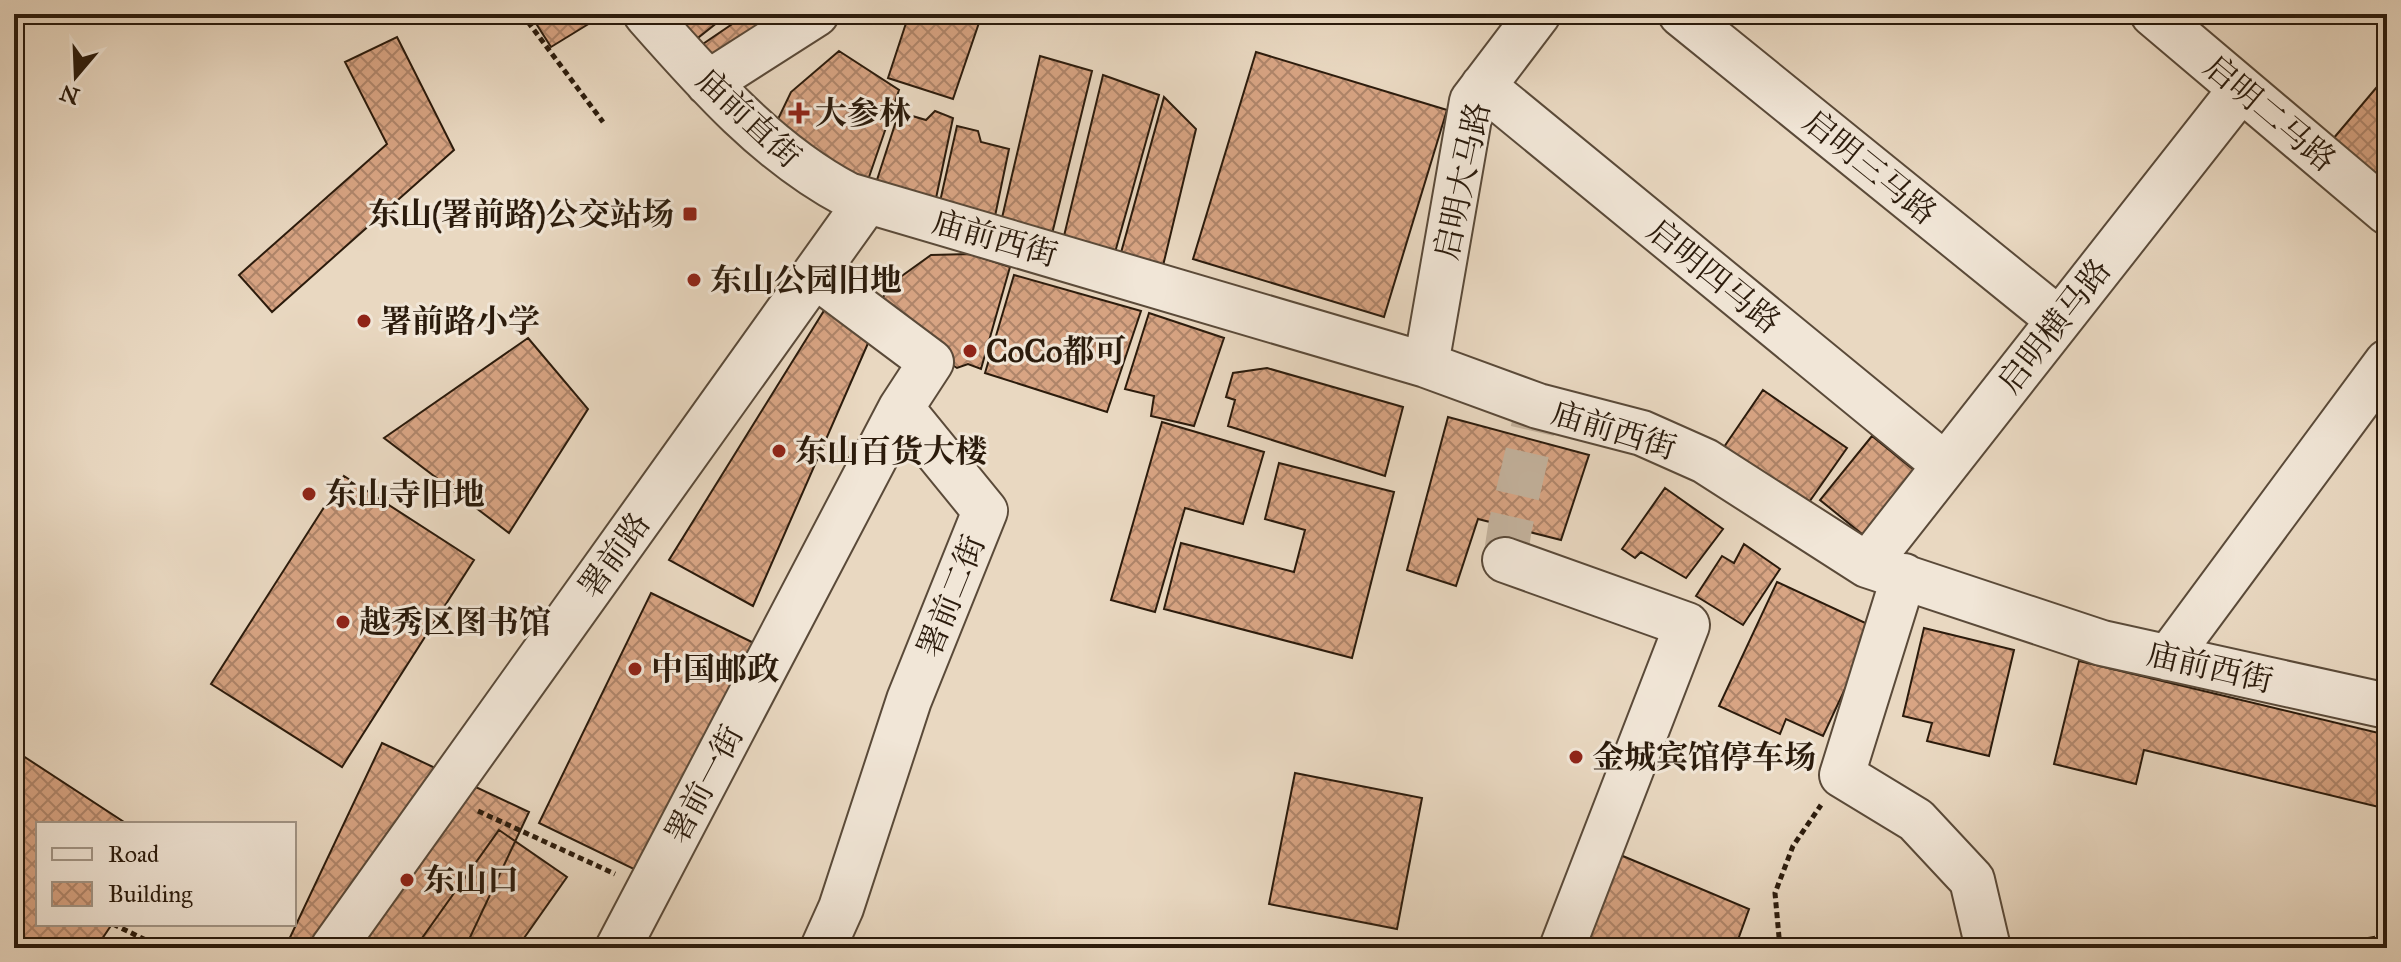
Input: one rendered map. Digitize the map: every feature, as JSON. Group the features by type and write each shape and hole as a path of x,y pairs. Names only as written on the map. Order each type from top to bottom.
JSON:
{"street":[{"name":"庙前直街","path":"646,14 708,83 785,155 816,179 867,201"},
{"path":"708,83 816,14"},
{"name":"启明大马路","path":"1426,365 1472,101 1538,14"},
{"name":"启明三马路","path":"1681,14 2059,320"},
{"name":"启明二马路","path":"2153,14 2387,212"},
{"name":"启明四马路","path":"1483,86 1945,465"},
{"name":"启明横马路","path":"1885,570 1945,465 2241,89"},
{"name":"署前路","path":"333,948 867,201"},
{"name":"庙前西街","path":"867,201 1426,365 1538,406 1642,433 1705,461 1885,570 2102,643 2387,706"},
{"path":"816,276 931,362 901,408"},
{"path":"2168,658 2387,362"},
{"name":"署前一街","path":"618,948 901,408"},
{"name":"署前二街","path":"823,948 841,908 909,700 985,511 901,408"},
{"path":"1505,560 1687,625 1562,948"},
{"path":"1885,570 1842,775 1916,820 1972,880 1988,948"}],"path":[{"path":"522,14 603,122"},
{"path":"1780,948 1775,893 1793,846 1842,775"},
{"path":"442,795 649,889"},
{"path":"117,926 162,948"}],"building":[{"path":"530,14 591,14 595,20 551,47"},
{"path":"672,14 728,14 694,41"},
{"path":"747,14 800,14 717,70 700,46"},
{"path":"909,14 982,14 953,99 888,78"},
{"path":"397,37 454,150 272,312 239,275 387,144 345,62"},
{"path":"839,51 899,90 868,180 788,144 778,119 791,92"},
{"path":"1256,52 1447,110 1384,317 1193,259"},
{"path":"1040,56 1092,71 1052,234 1001,222"},
{"path":"1103,75 1159,95 1114,256 1063,240"},
{"path":"2387,75 2387,168 2377,176 2333,139"},
{"path":"1164,97 1196,129 1161,274 1119,260"},
{"path":"935,111 953,118 935,203 875,186 899,112 926,120"},
{"path":"957,126 978,131 981,142 1009,149 994,221 939,206"},
{"path":"970,254 1010,267 981,369 968,364 957,368 871,311 899,278 931,255"},
{"path":"1014,275 1141,311 1107,412 985,373"},
{"name":"东山百货大楼","path":"825,309 869,341 753,606 669,560"},
{"path":"1149,313 1224,338 1194,426 1151,416 1154,396 1125,389"},
{"path":"528,338 588,409 509,533 384,438"},
{"path":"1267,368 1403,407 1385,476 1228,426 1235,400 1226,397 1233,373"},
{"path":"1763,390 1847,448 1807,505 1724,447"},
{"path":"1448,417 1589,455 1561,540 1478,519 1456,586 1407,570"},
{"path":"1162,422 1264,452 1243,524 1185,508 1155,612 1111,600"},
{"path":"1872,436 1925,479 1873,543 1820,500"},
{"path":"1279,463 1394,492 1352,658 1164,609 1181,543 1294,572 1305,530 1265,519"},
{"name":"越秀区图书馆","path":"344,476 474,560 342,767 211,684"},
{"path":"1665,488 1723,529 1686,578 1641,552 1635,558 1622,549"},
{"path":"1744,544 1780,569 1743,625 1696,596 1722,556 1734,563"},
{"path":"1777,582 1874,627 1823,736 1786,719 1780,734 1719,706"},
{"path":"651,593 756,644 644,874 539,823"},
{"path":"1924,628 2014,650 1989,756 1927,741 1932,723 1903,716"},
{"path":"2079,661 2387,735 2387,809 2144,750 2136,784 2054,764"},
{"name":"东山口","path":"382,743 529,812 465,948 285,948"},
{"path":"14,750 124,822 36,822 36,926 111,926 96,948 14,948"},
{"path":"1295,773 1422,798 1397,929 1269,904"},
{"path":"499,830 567,877 517,948 415,948"},
{"path":"1618,854 1749,909 1735,948 1581,948"},
{"path":"2387,902 2387,942 2378,915"},
{"path":"2374,937 2376,948 2311,948"}],"tunnel":[{"path":"1505,560 1538,406"}],"place":[{"name":"大参林","path":"799,113"},
{"name":"东山(署前路)公交站场","path":"690,214"},
{"name":"东山公园旧地","path":"694,280"},
{"name":"署前路小学","path":"364,321"},
{"name":"CoCo都可","path":"970,351"},
{"name":"东山百货大楼","path":"779,451"},
{"name":"东山寺旧地","path":"309,494"},
{"name":"越秀区图书馆","path":"343,622"},
{"name":"中国邮政","path":"635,669"},
{"name":"金城宾馆停车场","path":"1576,757"},
{"name":"东山口","path":"407,880"}]}
